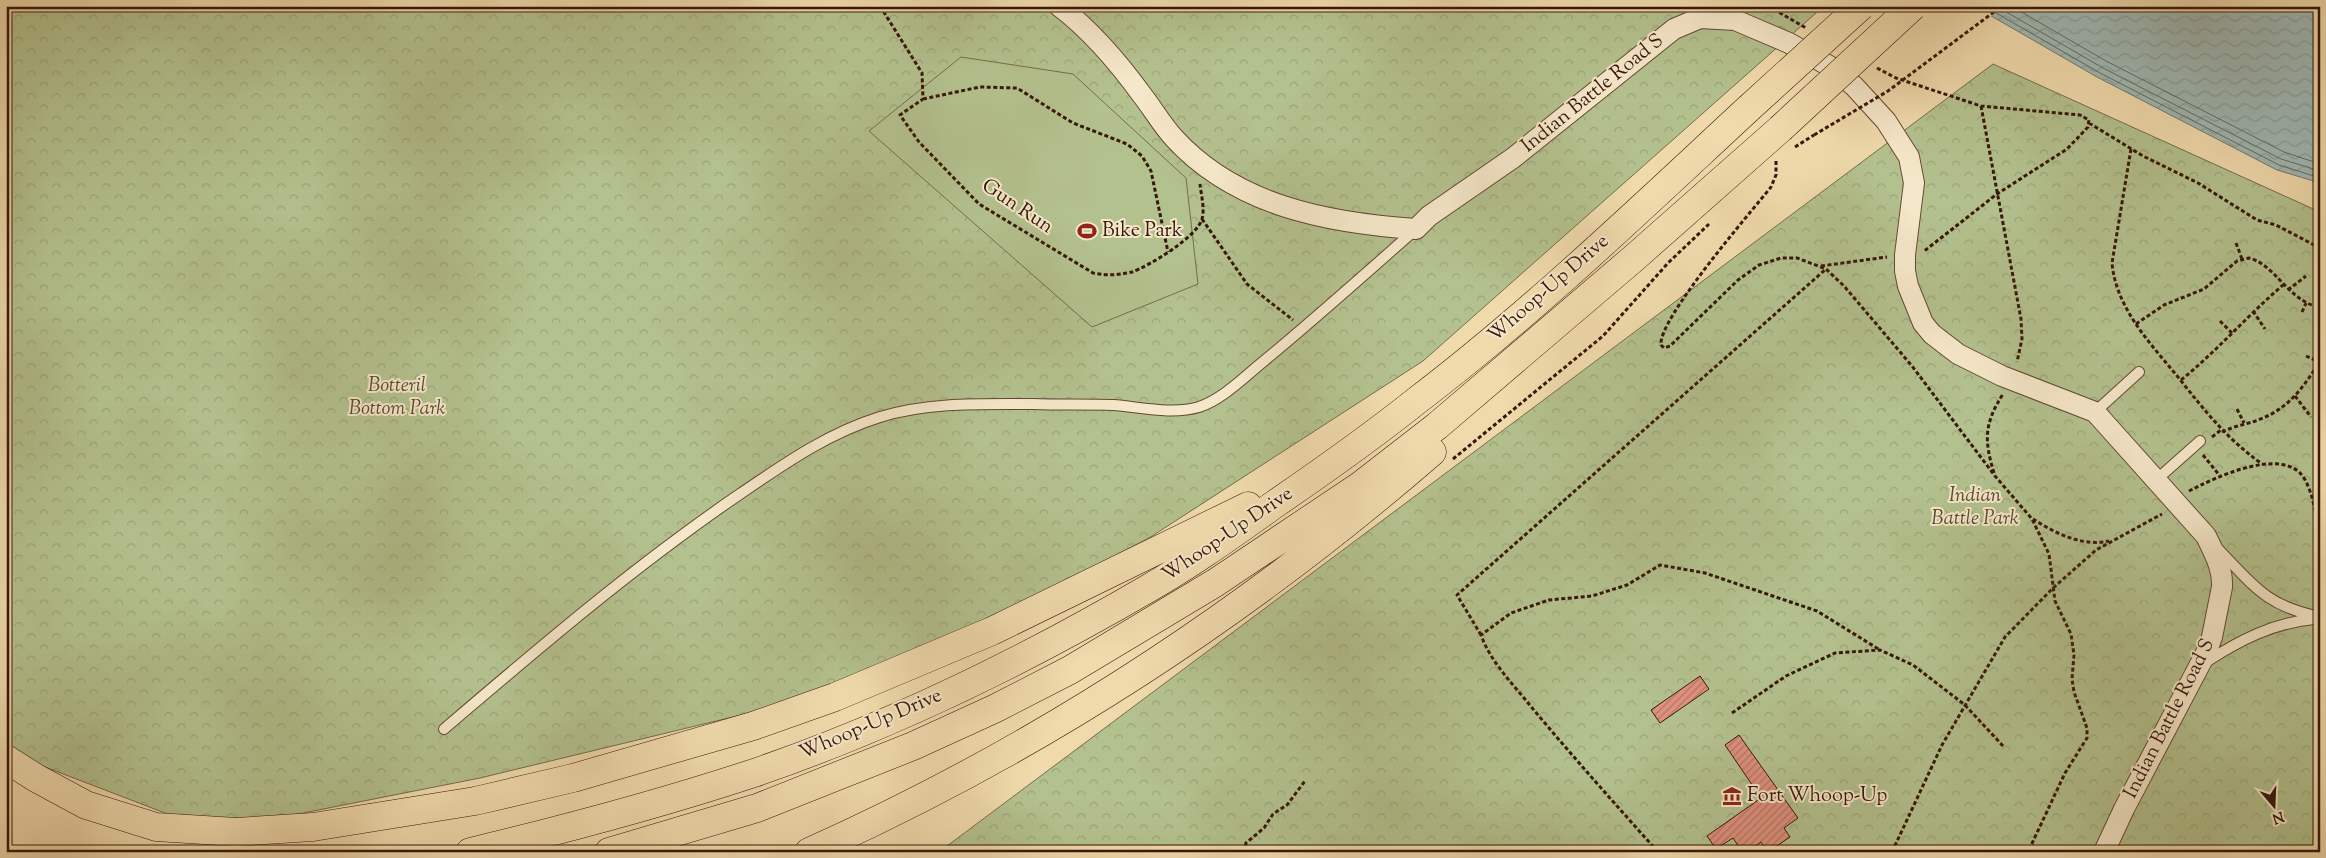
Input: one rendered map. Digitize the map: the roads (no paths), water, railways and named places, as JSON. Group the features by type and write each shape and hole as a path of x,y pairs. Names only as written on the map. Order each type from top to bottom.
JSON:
{"highway":[{"name":"Whoop-Up Drive","path":"470,852 598,821 753,773 904,714 1050,644 1152,586 1204,554 1337,461 1418,401 1615,232 1861,6"},
{"name":"Whoop-Up Drive","path":"609,852 757,808 913,746 994,709 1070,670 1215,583 1361,485 1437,426 1634,258 1780,130 1913,6"},
{"path":"809,852 904,808 1056,725 1276,579 1366,508 1595,310 1660,251 1780,130"},
{"path":"6,759 36,778 86,805 156,827 236,832 313,827 475,801 573,778 753,726 916,665 1087,586 1337,461"}],"street":[{"path":"1059,6 1111,54 1172,137 1214,173 1261,198 1283,207 1367,226 1416,230"},
{"name":"Indian Battle Road S","path":"1416,230 1429,216 1513,158 1674,29 1700,18 1735,20 1788,43 1830,66 1876,107 1909,157 1914,177 1904,255 1908,286 1923,323 1945,345 1958,354 2002,376 2095,412 2206,536 2220,568 2222,587 2212,637 2199,667 2124,809 2104,852"}],"lane":[{"path":"444,729 573,619 706,517 810,448 849,428 881,416 914,408 982,404 1113,405 1176,410 1198,407 1221,395 1348,292 1416,230"},
{"path":"2095,412 2139,372"},
{"path":"2155,480 2200,441"},
{"path":"2206,536 2266,597 2294,612 2320,618"},
{"path":"2199,667 2234,644 2273,626 2297,620 2320,618"}],"water":[{"path":"1974,6 2320,6 2320,183 2277,170 2097,77"}],"place":[{"name":"Bike Park","path":"1087,231"},
{"name":"Fort Whoop-Up","path":"1732,796"}],"park label":[{"name":"Botteril Bottom Park","path":"397,398"},
{"name":"Indian Battle Park","path":"1975,508"}]}
